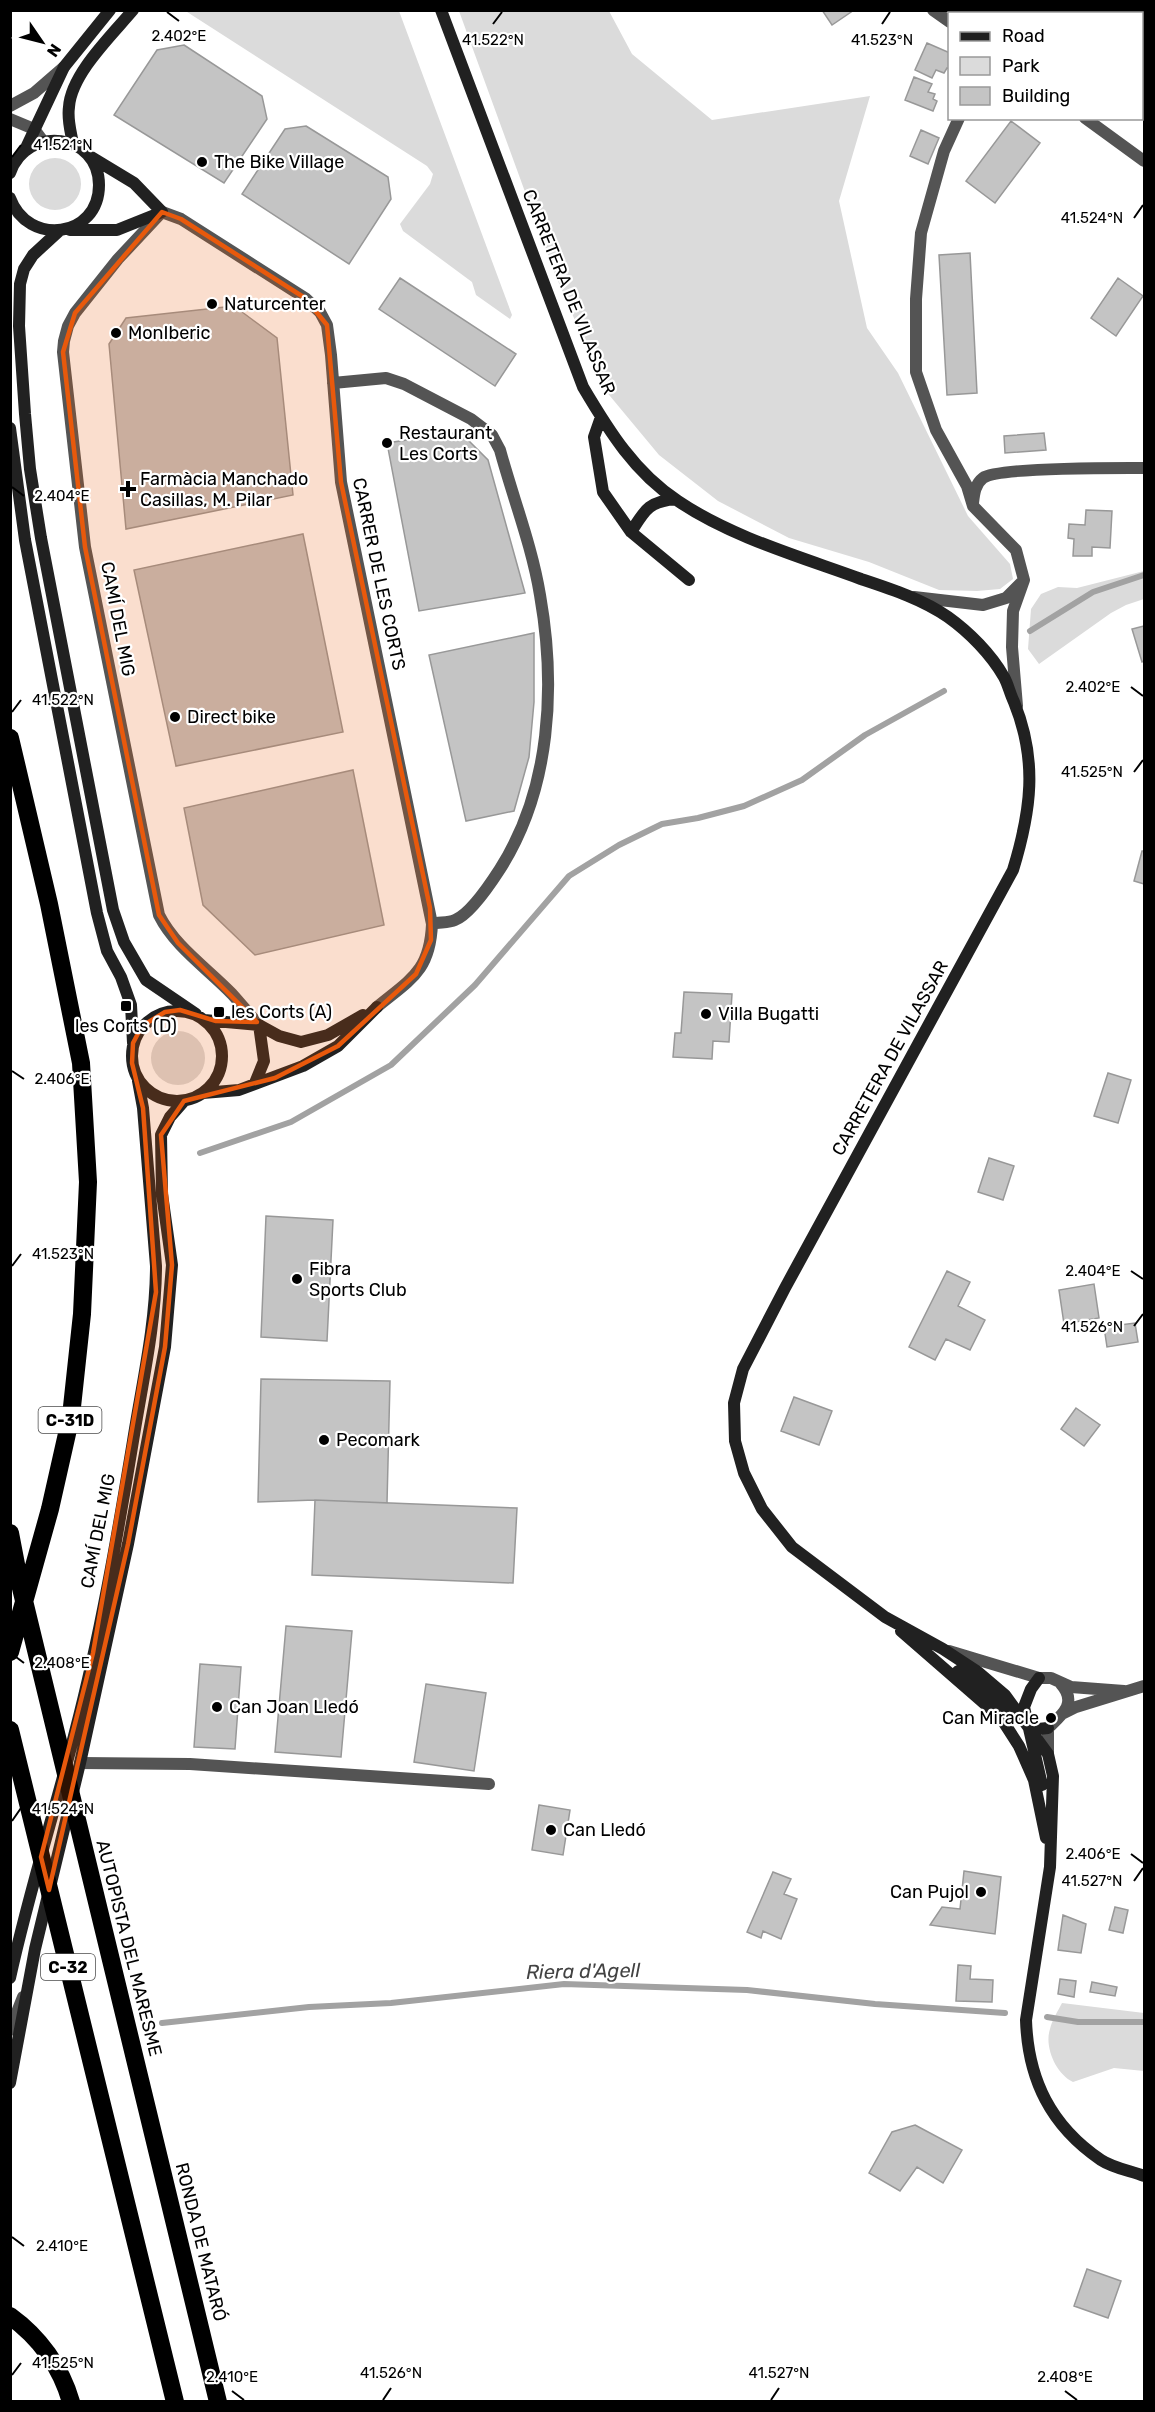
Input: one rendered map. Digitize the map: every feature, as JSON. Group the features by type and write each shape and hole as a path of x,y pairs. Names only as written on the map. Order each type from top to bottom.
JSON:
{"highway":[{"name":"C-31D","path":"10,738 49,904 81,1063 88,1182 82,1314 71,1416 50,1509 10,1652"},
{"name":"AUTOPISTA DEL MARESME","path":"10,1533 22,1592 143,2092"},
{"name":"C-32","path":"10,1730 175,2402"},
{"name":"RONDA DE MATARÓ","path":"143,2092 218,2402"},
{"path":"10,2316 29,2330 45,2348 68,2391 71,2402"},
{"path":"10,2334 29,2330"}],"street":[{"path":"10,106 34,93 64,67 110,10"},
{"path":"73,144 69,125 72,89 83,71 133,10"},
{"name":"CARRETERA DE VILASSAR","path":"441,10 584,387 614,438 644,473 675,499 743,536 912,597 948,617 978,644 1004,676 1017,711 1028,752 1030,796 1024,833 1013,870 784,1288 743,1369 734,1403 735,1441 744,1473 762,1509 792,1547 885,1617 943,1649 978,1672 1005,1695 1048,1754 1053,1776 1050,1867 1026,2020 1027,2045 1032,2068 1041,2092 1054,2115 1079,2143 1102,2161 1144,2176"},
{"path":"933,10 948,21"},
{"path":"10,173 24,152 64,67"},
{"path":"10,119 34,129 44,141"},
{"path":"958,120 944,151 921,233 916,299 916,372 936,430 967,486 973,506 1016,550 1024,580 1013,611 1012,647 1017,711"},
{"path":"1088,120 1144,161"},
{"path":"11,200 17,211 32,225 45,230 117,230 162,212 134,183 88,156 73,144 56,140 44,141 24,152"},
{"path":"88,156 98,174 99,188 96,202 84,219 62,230 33,255 24,269 20,284 19,326 30,469 41,538 113,910 124,942 146,980 200,1017 213,1028 221,1043 223,1057 220,1070 213,1084 203,1093"},
{"name":"CARRER DE LES CORTS","path":"162,212 181,219 244,257 305,298 320,312 327,326 341,482 432,924 426,960 416,974 377,1007"},
{"name":"CAMÍ DEL MIG","path":"162,212 118,259 68,326 63,352 78,501 85,547 159,915 167,930 178,943 232,994 259,1025"},
{"path":"333,383 386,378 404,384 471,419 492,435 500,450 531,553 540,594 548,689 546,737 538,778 527,814 509,854 473,904 456,920 432,924"},
{"path":"601,417 594,437 603,492 631,532 688,580"},
{"path":"10,428 25,540 97,913 107,951 121,977 131,1005 132,1063 138,1081 147,1091 162,1100 184,1101 203,1093 239,1090 303,1066 338,1046 377,1007"},
{"path":"973,506 974,490 983,478 995,474 1018,471 1144,468"},
{"path":"631,532 644,513 657,501 675,499"},
{"path":"912,597 983,605 1006,598 1024,580"},
{"path":"133,1043 142,1026 151,1018 165,1012 180,1010 200,1017 259,1025 279,1036 301,1042 328,1035 377,1007"},
{"path":"255,1083 264,1061 259,1025"},
{"name":"CAMÍ DEL MIG","path":"10,1978 76,1730 115,1544 156,1292 156,1266 143,1132 143,1108 138,1081"},
{"name":"CAMÍ DEL MIG","path":"10,2083 28,1985 80,1763 143,1468 165,1347 172,1265 162,1194 160,1135 170,1117 184,1101"},
{"path":"885,1617 971,1690 1000,1718 1019,1746 1034,1780 1050,1867"},
{"path":"943,1649 1039,1678 1051,1678 1071,1687 1124,1691"},
{"path":"932,1659 948,1664 978,1684 1026,1723 1038,1729 1048,1728 1069,1703 1067,1691 1061,1684"},
{"path":"1039,1678 1031,1689 1024,1707 1043,1790 1040,1807"},
{"path":"1062,1714 1076,1707 1144,1686"},
{"path":"1048,1728 1048,1754"},
{"path":"80,1763 190,1764 489,1784"},
{"name":"CAMÍ DEL MIG","path":"10,2030 28,1985"}],"highlighted area":[{"path":"162,212 181,219 305,298 327,325 341,482 430,908 431,940 416,974 338,1046 275,1078 184,1101 161,1135 172,1265 165,1347 128,1544 49,1890 41,1857 93,1653 156,1292 143,1108 132,1063 133,1043 142,1026 165,1012 180,1010 216,1021 257,1022 178,943 159,915 85,547 63,352 75,313"}],"green space":[{"path":"184,10 399,11 512,315 510,319 476,295 472,282 403,231 400,224 430,184 433,174 427,166"},
{"path":"459,11 609,11 632,54 712,120 870,96 839,201 867,328 898,373 968,516 1010,564 1013,579 1000,589 939,590 869,562 789,538 718,501 659,455 605,390 555,274"},
{"path":"50,158 60,158 74,165 81,184 74,203 60,210 50,210 40,206 33,199 29,189 29,179 33,169 40,162"},
{"path":"1144,571 1144,599 1111,613 1039,664 1028,649 1031,609 1041,594 1058,587 1077,588"},
{"path":"178,1031 188,1033 197,1039 203,1048 205,1058 203,1068 197,1077 188,1083 178,1085 168,1083 159,1077 153,1068 151,1058 153,1048 159,1039 168,1033"},
{"path":"1062,2003 1144,2013 1144,2071 1114,2068 1073,2082 1067,2078 1061,2073 1053,2059 1049,2044 1051,2026"}],"building":[{"path":"822,10 854,10 832,25"},
{"path":"927,43 948,52 948,68 944,73 936,70 932,78 915,70"},
{"path":"184,45 262,96 267,119 224,183 114,115 157,50"},
{"path":"1144,46 1144,120 1143,119"},
{"path":"914,77 932,84 928,92 935,94 933,99 937,101 933,111 905,100"},
{"path":"1011,121 1040,143 995,203 966,181"},
{"path":"306,126 388,177 391,199 349,264 242,194 285,129"},
{"path":"921,130 939,138 928,164 910,156"},
{"path":"970,253 977,393 947,395 939,255"},
{"path":"400,278 516,354 495,386 379,309"},
{"path":"1118,278 1143,296 1116,336 1091,318"},
{"path":"234,306 277,338 293,495 126,529 109,344 126,318"},
{"path":"460,432 488,460 525,593 419,611 387,443"},
{"path":"1044,433 1046,450 1005,453 1004,436"},
{"path":"1086,510 1112,511 1110,548 1092,547 1092,556 1073,556 1074,539 1068,538 1069,524 1085,525"},
{"path":"303,534 343,732 176,766 134,570"},
{"path":"1144,626 1144,661 1142,662 1132,629"},
{"path":"534,633 534,702 529,757 514,811 466,821 429,655"},
{"path":"353,770 384,925 255,955 203,905 184,808"},
{"path":"1142,851 1144,851 1144,884 1134,881"},
{"name":"Villa Bugatti","path":"684,992 732,994 729,1042 713,1041 712,1059 673,1057 675,1033 681,1033"},
{"path":"1108,1073 1131,1080 1118,1123 1094,1116"},
{"path":"989,1158 1014,1166 1003,1200 978,1192"},
{"name":"Fibra Sports Club","path":"266,1216 333,1220 327,1341 261,1337"},
{"path":"947,1271 970,1282 958,1306 985,1320 970,1350 946,1339 935,1360 909,1347"},
{"path":"1094,1284 1099,1318 1064,1324 1059,1290"},
{"path":"1135,1323 1138,1342 1107,1347 1104,1327"},
{"name":"Pecomark","path":"261,1379 390,1381 387,1503 315,1500 258,1502"},
{"path":"794,1397 832,1411 819,1445 781,1431"},
{"path":"1076,1408 1100,1425 1084,1446 1061,1429"},
{"path":"315,1500 517,1508 513,1583 312,1575"},
{"path":"286,1626 352,1631 341,1757 275,1752"},
{"name":"Can Joan Lledó","path":"200,1664 241,1667 235,1749 194,1747"},
{"path":"426,1684 486,1693 474,1771 414,1762"},
{"name":"Can Lledó","path":"539,1805 570,1810 563,1855 532,1850"},
{"name":"Can Pujol","path":"964,1871 1001,1877 995,1934 930,1925 942,1907 960,1909"},
{"path":"773,1872 791,1879 784,1894 797,1899 781,1939 763,1931 761,1938 747,1932"},
{"path":"1115,1907 1128,1910 1123,1933 1109,1930"},
{"path":"1063,1915 1086,1924 1081,1953 1058,1950"},
{"path":"958,1965 971,1966 970,1979 993,1980 992,2002 956,2001"},
{"path":"1060,1979 1076,1981 1074,1997 1058,1994"},
{"path":"1092,1982 1117,1987 1115,1996 1090,1992"},
{"path":"915,2125 962,2150 943,2183 917,2167 900,2191 869,2173 892,2132"},
{"path":"1087,2269 1121,2281 1108,2318 1074,2306"}],"waterway":[{"path":"1030,631 1093,592 1144,575"},
{"path":"200,1153 291,1122 391,1065 475,985 569,876 619,845 662,824 698,818 744,806 802,780 865,735 944,691"},
{"name":"Riera d'Agell","path":"162,2023 309,2007 391,2003 564,1984 747,1990 875,2004 1005,2013"},
{"name":"Riera d'Agell","path":"1047,2017 1078,2022 1144,2022"}],"place":[{"name":"The Bike Village","path":"202,162"},
{"name":"Naturcenter","path":"212,304"},
{"name":"MonIberic","path":"116,333"},
{"name":"Restaurant Les Corts","path":"387,443"},
{"name":"Farmàcia Manchado Casillas, M. Pilar","path":"128,489"},
{"name":"Direct bike","path":"175,717"},
{"name":"les Corts (D)","path":"126,1006"},
{"name":"les Corts (A)","path":"219,1012"},
{"name":"Villa Bugatti","path":"706,1014"},
{"name":"Fibra Sports Club","path":"297,1279"},
{"name":"Pecomark","path":"324,1440"},
{"name":"Can Joan Lledó","path":"217,1707"},
{"name":"Can Miracle","path":"1051,1718"},
{"name":"Can Lledó","path":"551,1830"},
{"name":"Can Pujol","path":"981,1892"}]}
